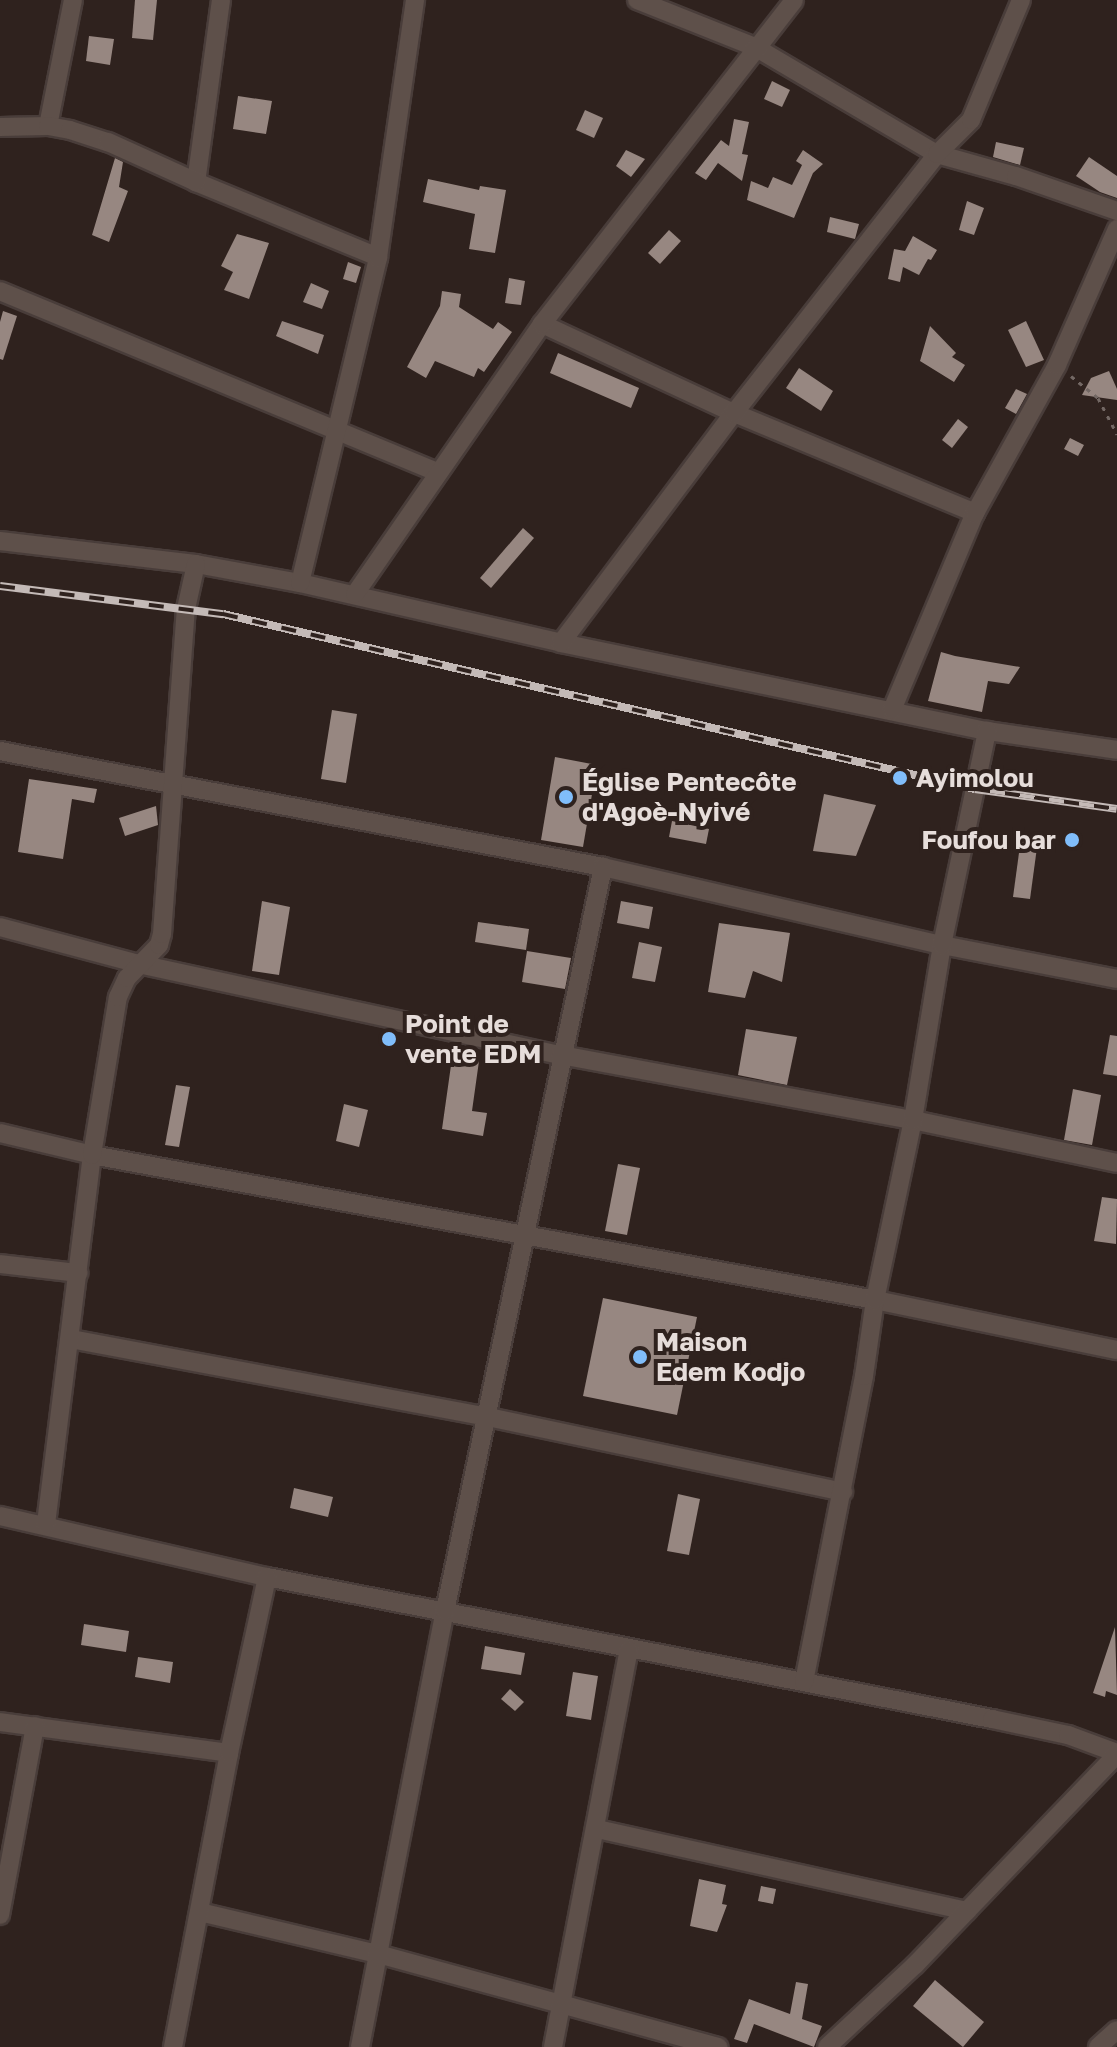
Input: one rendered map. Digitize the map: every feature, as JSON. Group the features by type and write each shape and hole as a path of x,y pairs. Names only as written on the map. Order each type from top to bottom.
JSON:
{"street":[{"path":"48,126 73,0"},
{"path":"196,182 221,0"},
{"path":"300,583 339,431 378,257 415,0"},
{"path":"637,0 755,47 937,154 1016,176 1117,211"},
{"path":"355,594 542,324 652,187 755,47 794,0"},
{"path":"561,643 734,413 937,154 971,120 1021,0"},
{"path":"0,127 48,126 108,142 378,257"},
{"path":"892,710 975,513 1057,365 1117,229"},
{"path":"0,291 438,472"},
{"path":"542,324 734,413 975,513"},
{"path":"0,541 196,564 300,583 561,643 987,731 1117,750"},
{"path":"46,1524 92,1155 118,997 139,964 159,945 162,934 186,609 196,564"},
{"path":"804,1682 843,1492 875,1300 913,1120 942,945 987,731"},
{"path":"0,751 603,867 942,945 1117,979"},
{"path":"360,2047 445,1611 603,867"},
{"path":"0,927 139,964 561,1055 913,1120 1117,1163"},
{"path":"0,1133 92,1155 875,1300 1117,1350"},
{"path":"0,1264 78,1273"},
{"path":"71,1339 488,1417 843,1492"},
{"path":"0,1516 46,1524 267,1577 1068,1735 1117,1753 967,1911 827,2047"},
{"path":"173,2047 229,1753 267,1577"},
{"path":"553,2047 629,1650"},
{"path":"0,1722 229,1753"},
{"path":"0,1909 35,1726"},
{"path":"597,1829 967,1911"},
{"path":"200,1912 378,1954 719,2047"},
{"path":"1098,2046 1117,2030"},
{"path":"1098,2046 1117,2036"}],"path":[{"path":"1057,365 1098,398 1117,434"}],"building":[{"path":"135,0 157,0 153,40 132,38"},
{"path":"89,36 114,39 110,65 86,61"},
{"path":"772,81 790,90 782,107 764,99"},
{"path":"238,96 272,101 266,134 233,129"},
{"path":"585,110 603,118 594,138 576,130"},
{"path":"734,119 749,122 742,154 748,155 742,181 718,163 706,180 695,173 721,140 729,146"},
{"path":"996,142 1024,148 1020,165 993,157"},
{"path":"626,150 645,159 631,177 616,166"},
{"path":"803,150 823,164 813,173 794,218 747,200 751,181 768,188 773,177 792,185 802,165 796,161"},
{"path":"1089,157 1117,176 1117,198 1100,192 1076,176"},
{"path":"115,158 123,162 119,187 128,191 109,242 92,235"},
{"path":"428,179 479,190 480,186 506,190 495,253 469,249 475,214 423,202"},
{"path":"967,201 984,208 974,235 959,230"},
{"path":"830,217 859,224 855,239 827,232"},
{"path":"669,230 681,241 660,264 648,253"},
{"path":"237,234 269,243 249,299 224,290 233,272 221,266"},
{"path":"913,236 937,250 919,275 903,267 900,282 888,279 894,249 905,251"},
{"path":"348,262 361,267 356,283 343,279"},
{"path":"509,278 525,281 521,305 505,303"},
{"path":"311,283 329,291 322,309 303,302"},
{"path":"442,291 461,294 459,307 493,329 498,322 512,332 484,372 478,368 474,377 435,361 426,378 407,367 440,306"},
{"path":"3,311 17,316 3,360 0,359 0,322"},
{"path":"282,321 324,335 318,354 276,336"},
{"path":"1026,321 1044,360 1026,367 1008,330"},
{"path":"930,326 956,353 952,357 965,365 954,382 920,361"},
{"path":"558,353 639,388 631,408 550,373"},
{"path":"799,368 833,391 821,411 786,388"},
{"path":"1109,371 1117,389 1117,400 1082,395 1091,378"},
{"path":"1016,389 1027,394 1016,414 1005,408"},
{"path":"958,419 968,427 952,448 942,440"},
{"path":"1070,438 1084,445 1078,456 1064,449"},
{"path":"523,528 534,538 491,588 480,578"},
{"path":"941,652 1020,667 1009,684 988,681 982,712 928,701"},
{"path":"332,710 357,714 346,783 321,779"},
{"path":"555,757 597,765 583,847 541,840"},
{"path":"29,779 97,789 94,803 72,799 63,859 18,852"},
{"path":"824,794 876,805 856,856 813,851"},
{"path":"156,806 158,825 125,836 119,818"},
{"path":"672,821 709,829 706,844 669,837"},
{"path":"1021,838 1038,840 1030,899 1013,897"},
{"path":"262,901 290,907 279,975 252,971"},
{"path":"621,901 653,907 649,929 617,923"},
{"path":"478,922 529,929 526,950 475,942"},
{"path":"719,923 790,933 782,982 753,971 745,998 708,992"},
{"path":"639,942 662,947 655,982 632,978"},
{"path":"527,951 571,958 565,989 522,982"},
{"path":"746,1029 797,1037 787,1085 738,1075"},
{"path":"1110,1035 1117,1036 1117,1076 1103,1074"},
{"path":"454,1044 461,1046 463,1060 479,1061 472,1111 487,1113 483,1136 442,1129"},
{"path":"176,1085 190,1087 179,1147 165,1145"},
{"path":"1073,1089 1101,1095 1092,1145 1064,1140"},
{"path":"344,1104 368,1110 359,1147 336,1141"},
{"path":"618,1164 640,1168 627,1235 605,1231"},
{"path":"1102,1197 1117,1199 1116,1244 1094,1241"},
{"name":"Maison Edem Kodjo","path":"603,1298 697,1317 677,1415 583,1396"},
{"path":"294,1488 333,1497 328,1517 290,1508"},
{"path":"678,1494 700,1499 689,1555 667,1551"},
{"path":"84,1624 129,1631 126,1652 81,1645"},
{"path":"1115,1627 1117,1695 1106,1691 1105,1697 1093,1693"},
{"path":"485,1646 525,1653 521,1675 481,1669"},
{"path":"138,1657 173,1662 170,1683 135,1677"},
{"path":"573,1672 598,1676 591,1720 566,1716"},
{"path":"510,1689 524,1702 515,1711 501,1699"},
{"path":"699,1879 726,1885 722,1904 727,1905 717,1932 690,1926"},
{"path":"761,1886 776,1889 773,1904 758,1901"},
{"path":"935,1980 984,2022 963,2047 913,2006"},
{"path":"796,1982 808,1984 802,2019 822,2026 814,2047 754,2024 747,2043 734,2039 749,1999 790,2014"}],"railway":[{"path":"0,586 223,614 975,789 1117,809"}],"place":[{"name":"Ayimolou","path":"900,778"},
{"name":"Église Pentecôte d'Agoè-Nyivé","path":"566,797"},
{"name":"Foufou bar","path":"1072,840"},
{"name":"Point de vente EDM","path":"389,1039"},
{"name":"Maison Edem Kodjo","path":"640,1357"}]}
